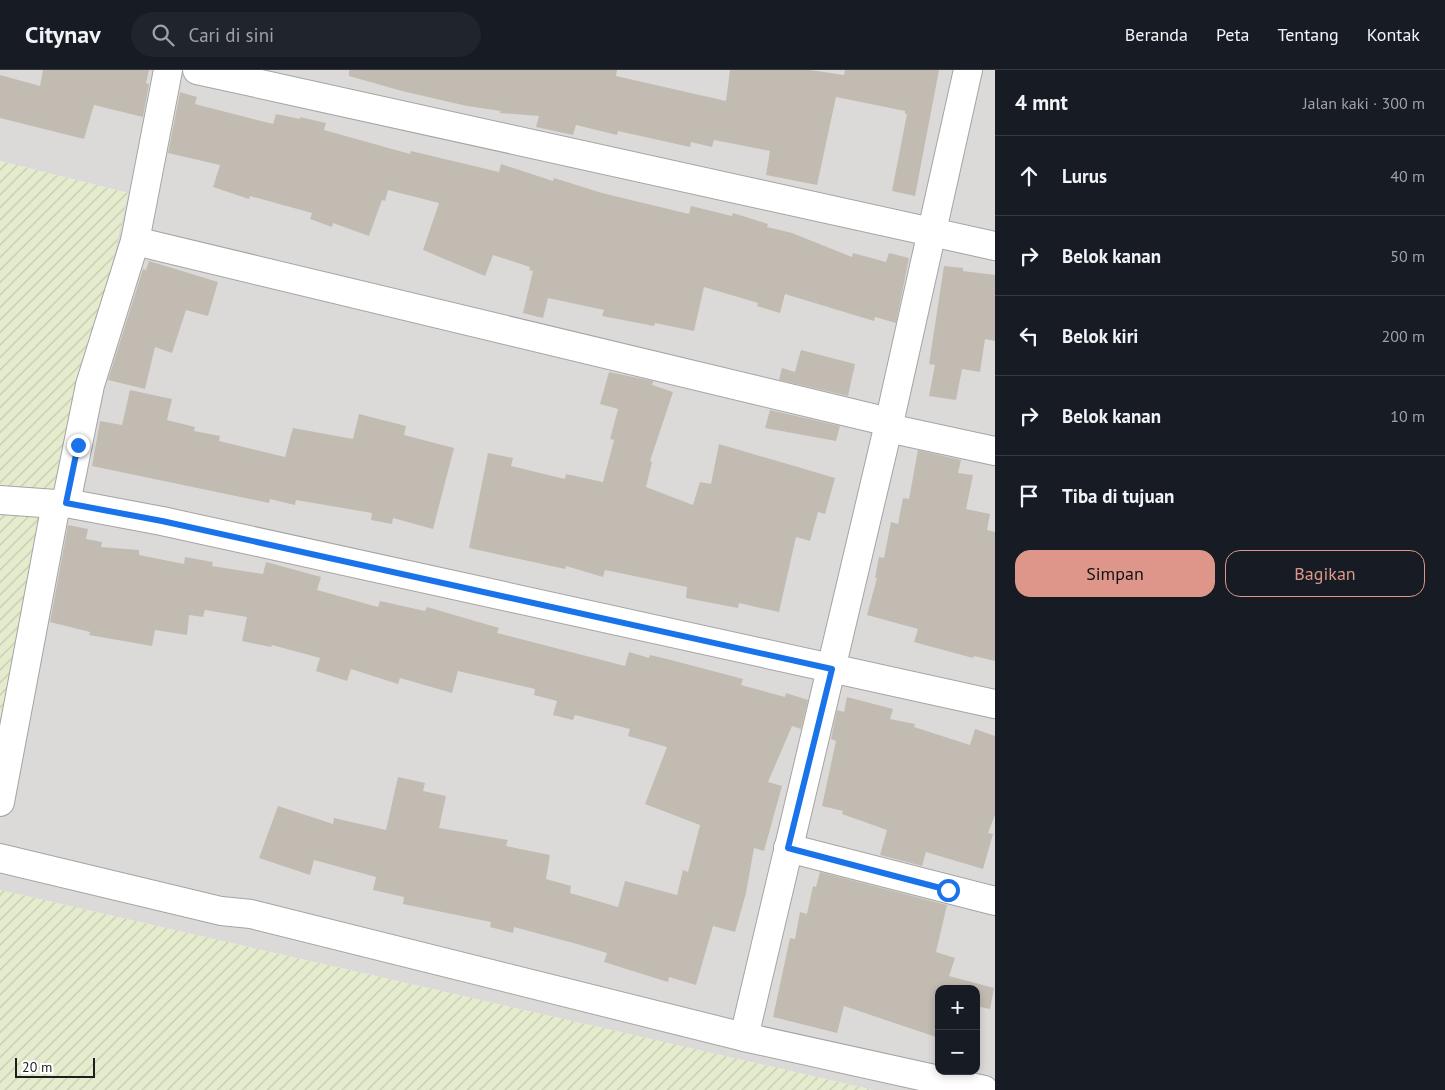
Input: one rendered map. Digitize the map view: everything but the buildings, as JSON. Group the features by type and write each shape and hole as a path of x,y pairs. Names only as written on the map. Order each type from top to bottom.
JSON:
{"street":[{"path":"0,802 61,504 90,385 135,241 168,70"},
{"path":"198,70 995,246"},
{"path":"744,1036 889,425 968,70"},
{"path":"135,241 995,451"},
{"path":"0,500 61,504 162,521 995,704"},
{"path":"788,848 995,901"},
{"path":"0,858 221,911 251,914 744,1036 984,1090"}],"shaded area":[{"path":"0,70 995,70 995,1090 873,1090 0,890 0,768 128,193 0,161"}],"green space":[{"path":"0,161 128,193 0,768"},
{"path":"0,890 873,1090 0,1090"}],"route":[{"path":"78,445 66,503 162,521 832,669 788,848 948,890"}]}
